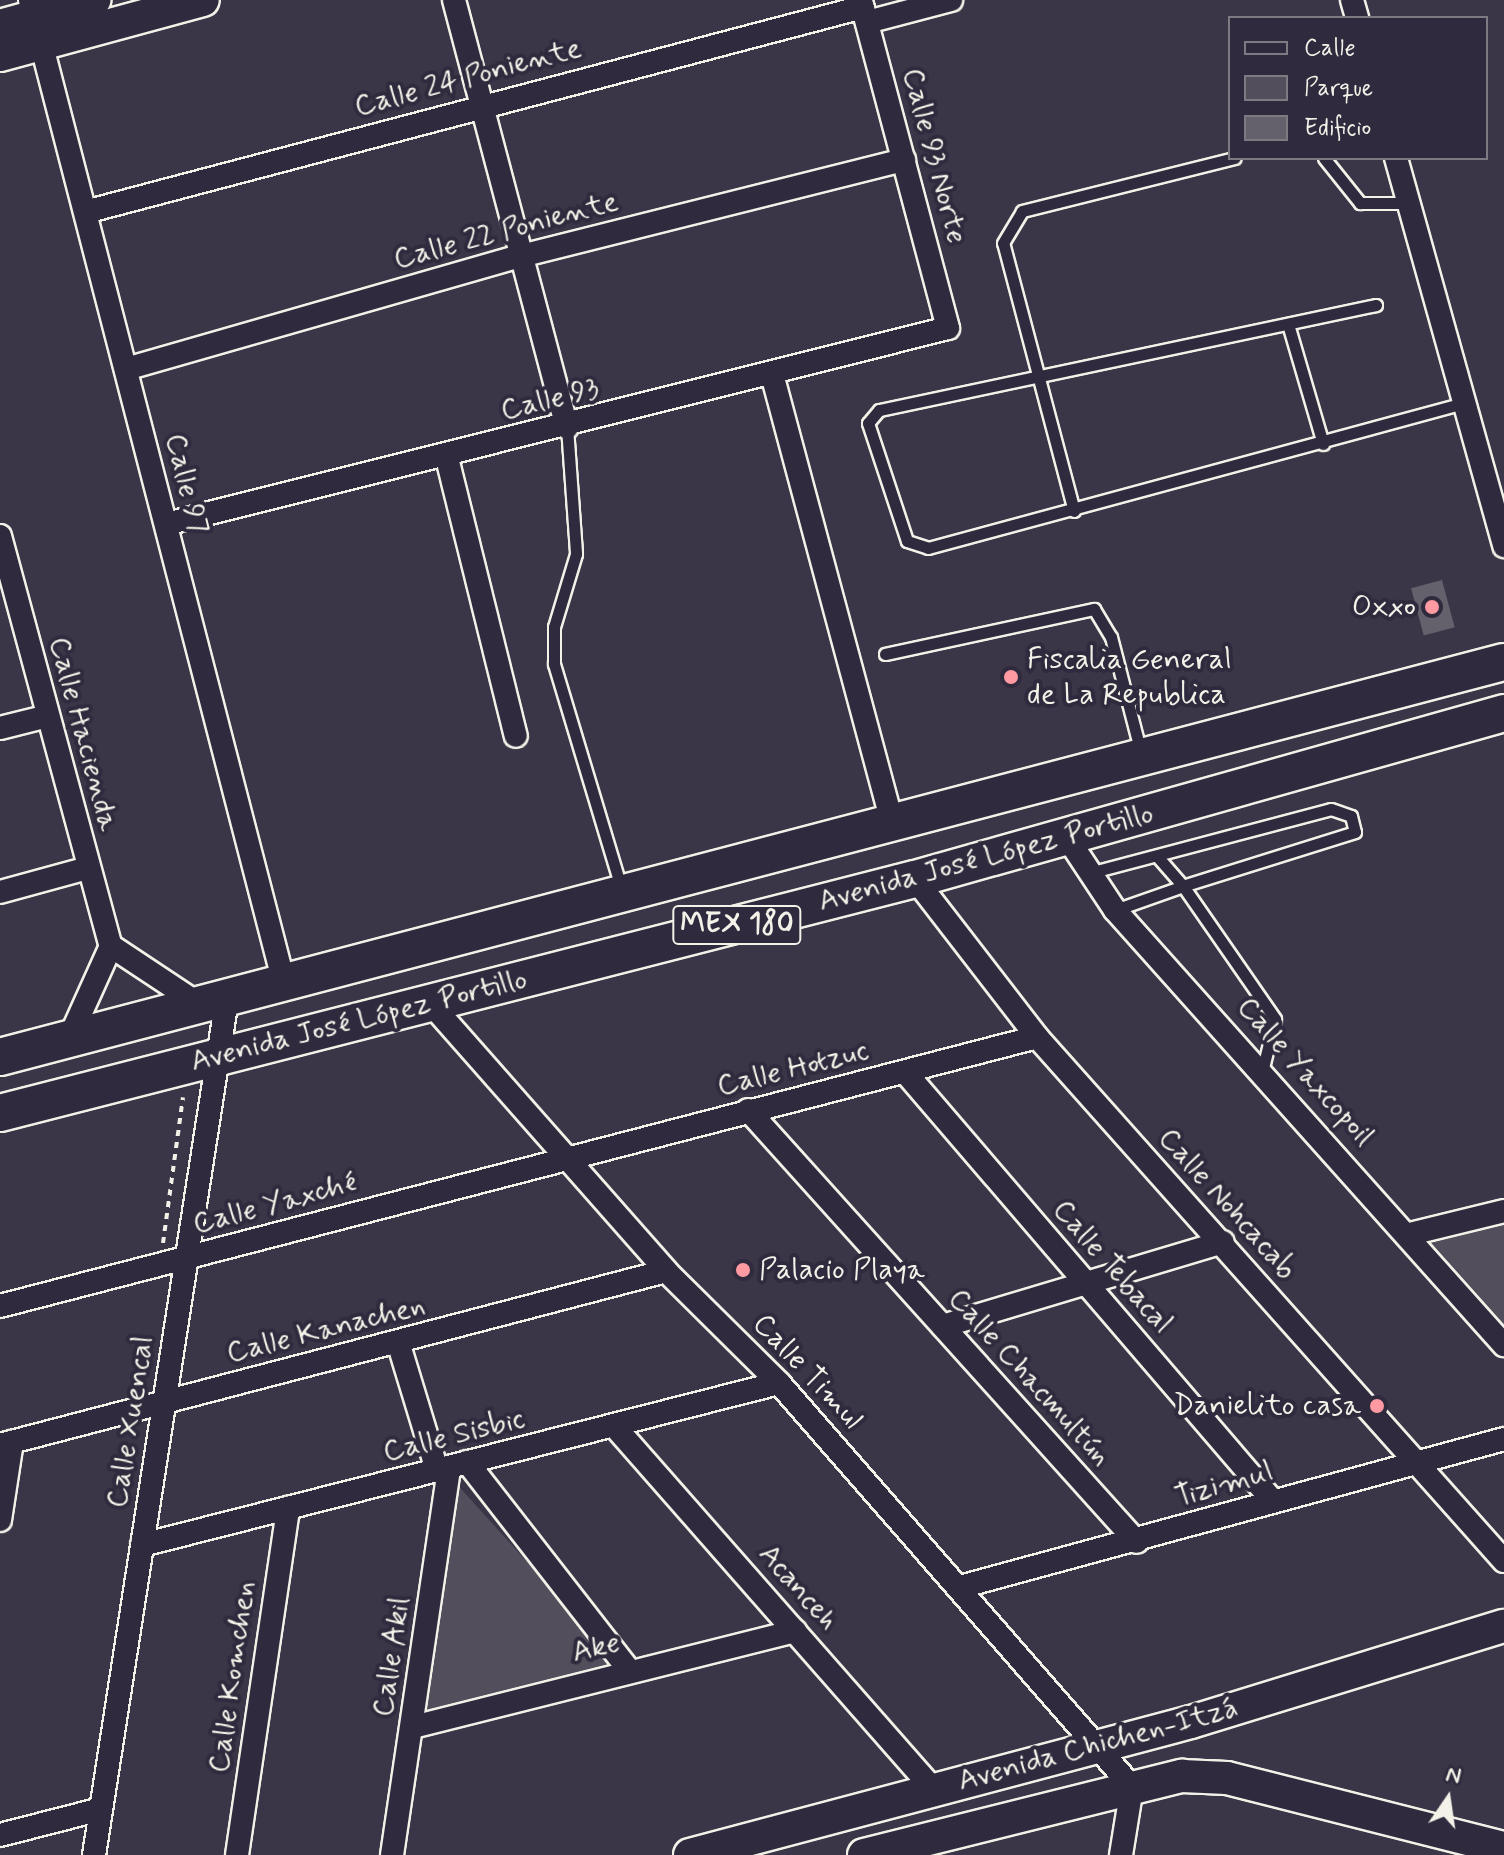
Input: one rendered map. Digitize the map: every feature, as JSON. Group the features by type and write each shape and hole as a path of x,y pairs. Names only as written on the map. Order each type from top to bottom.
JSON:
{"main road":[{"path":"0,55 36,20 94,0"},
{"path":"0,26 203,0"},
{"name":"Avenida José López Portillo","path":"0,1057 622,892 894,828 1504,662"},
{"name":"Avenida José López Portillo","path":"0,1113 915,879 1504,713"},
{"name":"Avenida Chichen-Itzá","path":"690,1855 1149,1734 1504,1626"},
{"path":"1149,1734 1156,1756 1177,1777"},
{"name":"Avenida Chichen-Itzá","path":"864,1855 1177,1777 1227,1778 1504,1848"}],"street":[{"path":"454,0 567,427"},
{"name":"Calle 24 Poniente","path":"89,211 482,105 864,9 951,0"},
{"name":"Calle 93 Norte","path":"864,9 948,328"},
{"name":"Calle 97","path":"36,20 89,211 126,369 284,983"},
{"name":"Calle 22 Poniente","path":"126,369 521,256 904,160"},
{"path":"1397,160 1504,546"},
{"name":"Calle 93","path":"166,524 447,458 948,328"},
{"path":"772,374 894,828"},
{"path":"447,458 516,736"},
{"name":"Calle Hacienda","path":"1,544 111,946"},
{"path":"0,728 48,716"},
{"name":"Calle Yaxcopoil","path":"1066,836 1087,873 1115,910 1263,1068 1504,1345"},
{"path":"0,892 88,868"},
{"name":"Calle Nohcacab","path":"915,879 1037,1037 1223,1242 1504,1561"},
{"path":"69,1039 111,946 213,1002"},
{"name":"Calle Xuencal","path":"94,1855 218,1055 213,1002"},
{"name":"Calle Timul","path":"431,1004 666,1271 779,1383 960,1587 1092,1749 1132,1787"},
{"name":"Calle Hotzuc","path":"564,1158 1037,1037"},
{"name":"Calle Tebacal","path":"905,1072 1273,1501"},
{"name":"Calle Chacmultún","path":"748,1110 1137,1542"},
{"name":"Calle Yaxché","path":"0,1306 564,1158"},
{"path":"1410,1234 1504,1211"},
{"path":"943,1326 1090,1286 1223,1242"},
{"name":"Calle Kanachen","path":"6,1443 164,1400 399,1345 666,1271"},
{"path":"399,1345 451,1466 629,1670"},
{"name":"Calle Sisbic","path":"142,1545 451,1466 616,1428 779,1383"},
{"name":"Acanceh","path":"616,1428 933,1789"},
{"name":"Tizimul","path":"960,1587 1137,1542 1273,1501 1419,1466 1504,1439"},
{"path":"0,1520 6,1443"},
{"name":"Calle Akil","path":"392,1855 451,1466"},
{"name":"Calle Komchen","path":"237,1855 288,1508"},
{"name":"Ake","path":"413,1727 629,1670 795,1631"},
{"path":"1121,1855 1132,1787"},
{"path":"0,1835 101,1809"}],"lane":[{"path":"1074,511 1003,243 1022,211 1228,160"},
{"path":"1326,160 1360,203 1408,203"},
{"path":"1376,305 1036,373 879,410 868,423 907,541 928,548 1323,444 1464,403"},
{"path":"1288,324 1323,444"},
{"path":"567,427 576,554 554,627 554,664 622,892"},
{"path":"885,654 1094,609 1111,637 1143,761"},
{"path":"1087,873 1158,857 1331,809 1351,816 1355,832 1115,910"},
{"path":"1158,857 1183,886 1275,1019 1263,1068"}],"path":[{"path":"147,1249 162,1245 186,1097 170,1096"}],"green space":[{"path":"1504,1220 1504,1324 1423,1233"},
{"path":"453,1480 622,1667 424,1713"}],"building":[{"name":"Oxxo","path":"1442,580 1455,627 1424,636 1411,588"}],"place":[{"name":"Oxxo","path":"1432,607"},
{"name":"Fiscalia General de La Republica","path":"1011,677"},
{"name":"Palacio Playa","path":"743,1270"},
{"name":"Danielito casa","path":"1377,1406"}]}
